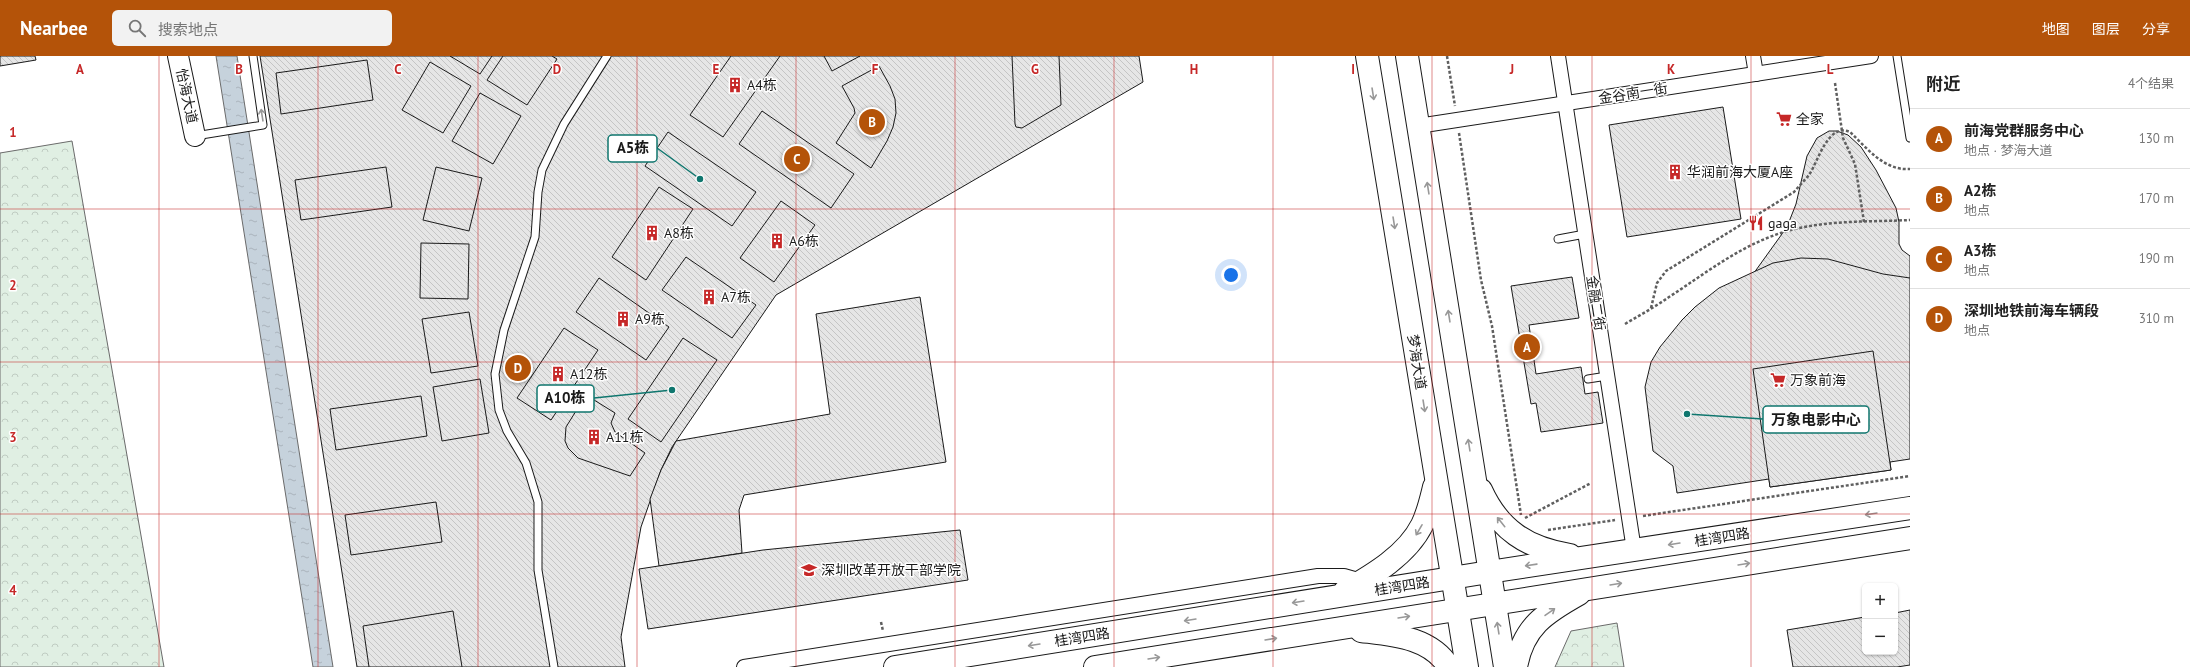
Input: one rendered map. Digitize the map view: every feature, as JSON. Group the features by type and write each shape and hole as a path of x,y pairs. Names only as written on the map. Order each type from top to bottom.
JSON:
{"main road":[{"name":"梦海大道","path":"1367,56 1467,667"},
{"path":"1407,56 1505,667"},
{"path":"1474,474 1493,512 1504,526 1536,547 1553,552 1586,557"},
{"path":"1337,596 1362,581 1395,557 1415,536 1427,512 1436,480"},
{"name":"桂湾四路","path":"895,667 1489,572 1910,508"},
{"path":"1095,667 1494,602 1910,538"},
{"path":"1516,667 1522,645 1537,622 1558,606 1591,588"},
{"path":"1338,628 1397,636 1415,641 1431,648 1449,667"}],"street":[{"name":"怡海大道","path":"178,56 195,136"},
{"name":"金融二街","path":"1558,56 1634,550"},
{"path":"1753,56 1756,74"},
{"name":"金谷南一街","path":"1418,126 1872,56"},
{"path":"744,667 1312,577 1344,576 1382,589"}],"lane":[{"path":"195,136 263,125 253,56"},
{"path":"554,667 538,570 538,502 526,463 507,431 499,410 495,374 504,330 535,237 538,192 542,170 564,124 607,56"},
{"path":"1897,56 1910,138"},
{"path":"1558,239 1586,234"},
{"path":"1588,379 1607,376"}],"path":[{"path":"1447,56 1460,140"},
{"path":"1834,83 1843,138 1855,164 1864,222"},
{"path":"1652,308 1657,283 1666,271 1794,192 1809,174 1829,138 1842,130 1850,132 1888,166 1901,170 1910,169"},
{"path":"1625,324 1652,308 1712,267 1746,247 1768,237 1814,226 1910,220"},
{"path":"1523,520 1591,483"}],"green space":[{"path":"72,141 164,667 0,667 0,153"},
{"path":"1617,623 1624,667 1555,667 1571,631"}],"water":[{"path":"216,56 237,56 333,667 313,667"}],"building":[{"path":"0,56 35,56 36,60 0,66"},
{"path":"260,56 1139,56 1143,82 776,295 672,447 661,470 641,527 621,637 625,667 357,667"},
{"path":"450,56 492,56 480,74"},
{"path":"503,56 552,56 557,59 527,105 487,80"},
{"name":"A4栋","path":"731,56 780,56 723,137 690,115"},
{"path":"824,56 860,56 832,71"},
{"path":"1012,56 1059,56 1061,105 1022,128 1016,127 1015,124"},
{"path":"367,60 373,100 281,114 276,73"},
{"path":"430,62 471,86 443,133 402,110"},
{"path":"879,66 895,99 896,113 893,127 887,141 871,168 836,143 855,113 854,108 842,86"},
{"path":"480,93 521,116 493,164 452,141"},
{"name":"华润前海大厦A座","path":"1723,107 1741,219 1627,237 1609,125"},
{"path":"762,111 854,174 831,208 739,144"},
{"path":"1829,131 1837,131 1848,135 1861,147 1876,170 1896,208 1899,222 1899,244 1902,250 1910,256 1910,321 1857,277 1828,262 1804,260 1782,264 1746,284 1787,227 1796,204 1807,156 1817,138"},
{"path":"668,132 756,192 732,226 645,166"},
{"path":"386,167 392,207 301,220 295,180"},
{"path":"436,167 482,178 469,231 423,220"},
{"name":"A8栋","path":"659,187 693,209 646,280 612,257"},
{"name":"A6栋","path":"781,201 815,225 774,282 740,258"},
{"path":"421,243 469,244 468,299 420,298"},
{"name":"A7栋","path":"686,257 756,305 732,338 662,290"},
{"name":"万象前海","path":"1801,258 1828,259 1883,274 1910,278 1910,459 1890,462 1891,470 1770,487 1769,479 1677,493 1673,466 1653,451 1645,387 1651,362 1660,347 1682,320 1695,307 1719,288 1773,263"},
{"path":"1572,277 1579,318 1529,325 1536,374 1581,367 1585,394 1598,392 1603,423 1541,432 1536,403 1531,404 1511,286"},
{"name":"A9栋","path":"599,278 669,327 646,360 576,312"},
{"path":"920,297 946,462 744,495 739,510 742,553 659,566 650,499 661,470 676,441 830,414 816,314"},
{"path":"469,312 478,366 431,373 422,319"},
{"name":"A12栋","path":"564,328 598,350 551,420 517,398"},
{"path":"683,338 717,360 661,442 628,419"},
{"path":"1873,351 1891,470 1770,487 1753,369"},
{"path":"480,379 489,433 442,441 433,387"},
{"name":"A11栋","path":"586,395 615,413 611,423 615,432 645,453 630,476 578,458 568,448 565,441 566,427"},
{"path":"421,396 427,436 336,450 330,409"},
{"path":"436,502 442,542 351,555 345,515"},
{"path":"960,530 968,580 648,629 639,569 763,550"},
{"path":"1910,610 1910,665 1897,667 1793,667 1787,630 1862,618 1862,655 1898,655 1898,612"},
{"path":"453,611 462,667 369,667 363,626"}],"place":[{"name":"A4栋","path":"735,85"},
{"name":"全家","path":"1784,119"},
{"name":"A2栋","path":"872,122"},
{"name":"A3栋","path":"797,159"},
{"name":"华润前海大厦A座","path":"1675,172"},
{"name":"A5栋","path":"700,179"},
{"name":"gaga","path":"1756,223"},
{"name":"A8栋","path":"652,233"},
{"name":"A6栋","path":"777,241"},
{"name":"A7栋","path":"709,297"},
{"name":"A9栋","path":"623,319"},
{"name":"前海党群服务中心","path":"1527,347"},
{"name":"深圳地铁前海车辆段","path":"518,368"},
{"name":"A12栋","path":"558,374"},
{"name":"万象前海","path":"1778,380"},
{"name":"A10栋","path":"672,390"},
{"name":"万象电影中心","path":"1687,414"},
{"name":"A11栋","path":"594,437"},
{"name":"深圳改革开放干部学院","path":"809,570"}]}
